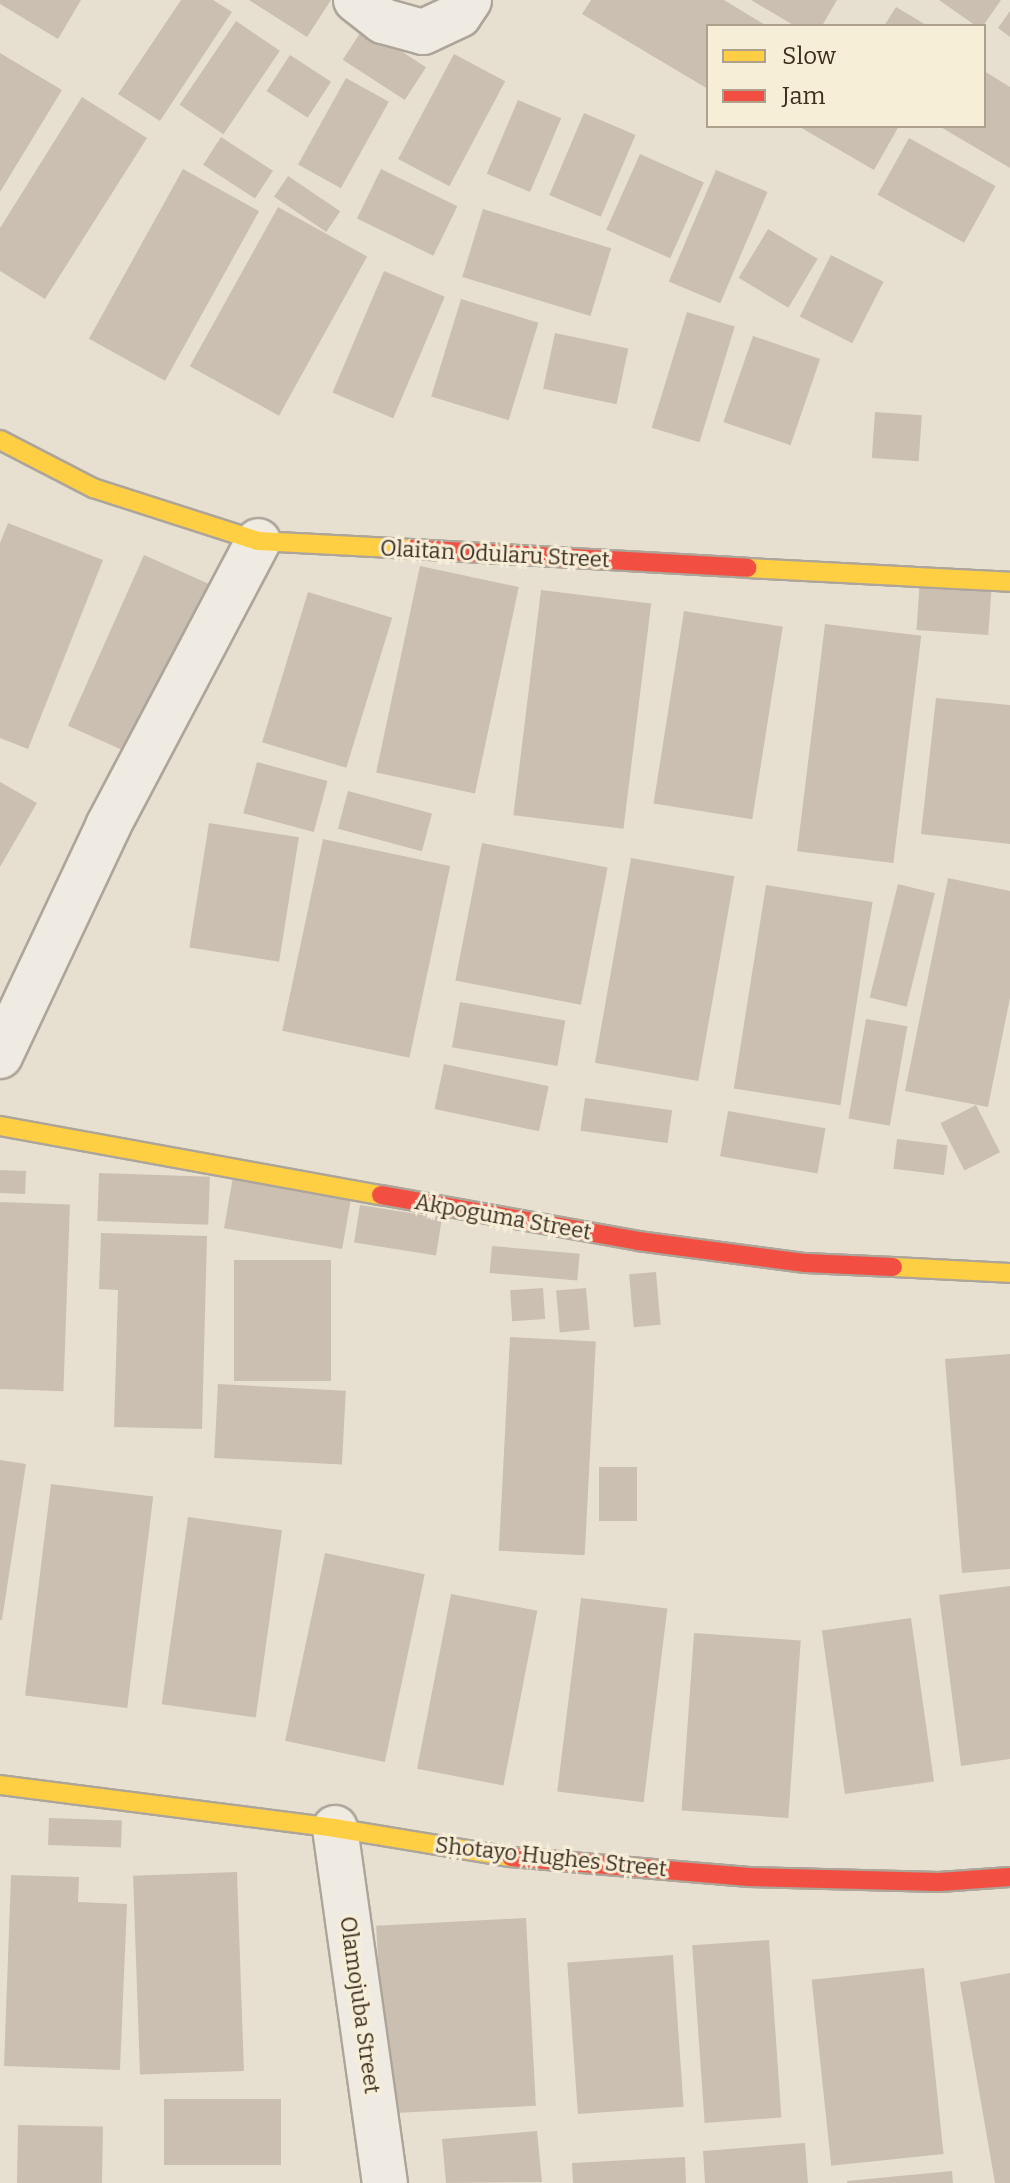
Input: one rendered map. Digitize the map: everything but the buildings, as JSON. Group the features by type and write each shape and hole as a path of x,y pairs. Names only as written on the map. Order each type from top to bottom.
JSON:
{"street":[{"path":"356,0 383,21 423,32 459,15 469,0"},
{"name":"Olaitan Odularu Street","path":"0,440 93,488 258,541 1010,582"},
{"path":"0,1056 108,826 258,541"},
{"name":"Akpoguma Street","path":"0,1126 638,1241 806,1263 1010,1273"},
{"name":"Shotayo Hughes Street","path":"0,1785 335,1828 506,1857 749,1877 939,1882 1010,1877"},
{"name":"Olamojuba Street","path":"335,1828 385,2183"}],"traffic: slow":[{"path":"0,440 93,488 258,541 412,549"},
{"path":"747,568 1010,582"},
{"path":"0,1126 381,1195"},
{"path":"893,1267 1010,1273"},
{"path":"0,1785 335,1828 511,1857"}],"traffic: jam":[{"path":"412,549 747,568"},
{"path":"381,1195 638,1241 806,1263 893,1267"},
{"path":"511,1857 749,1877 939,1882 1010,1877"}]}
